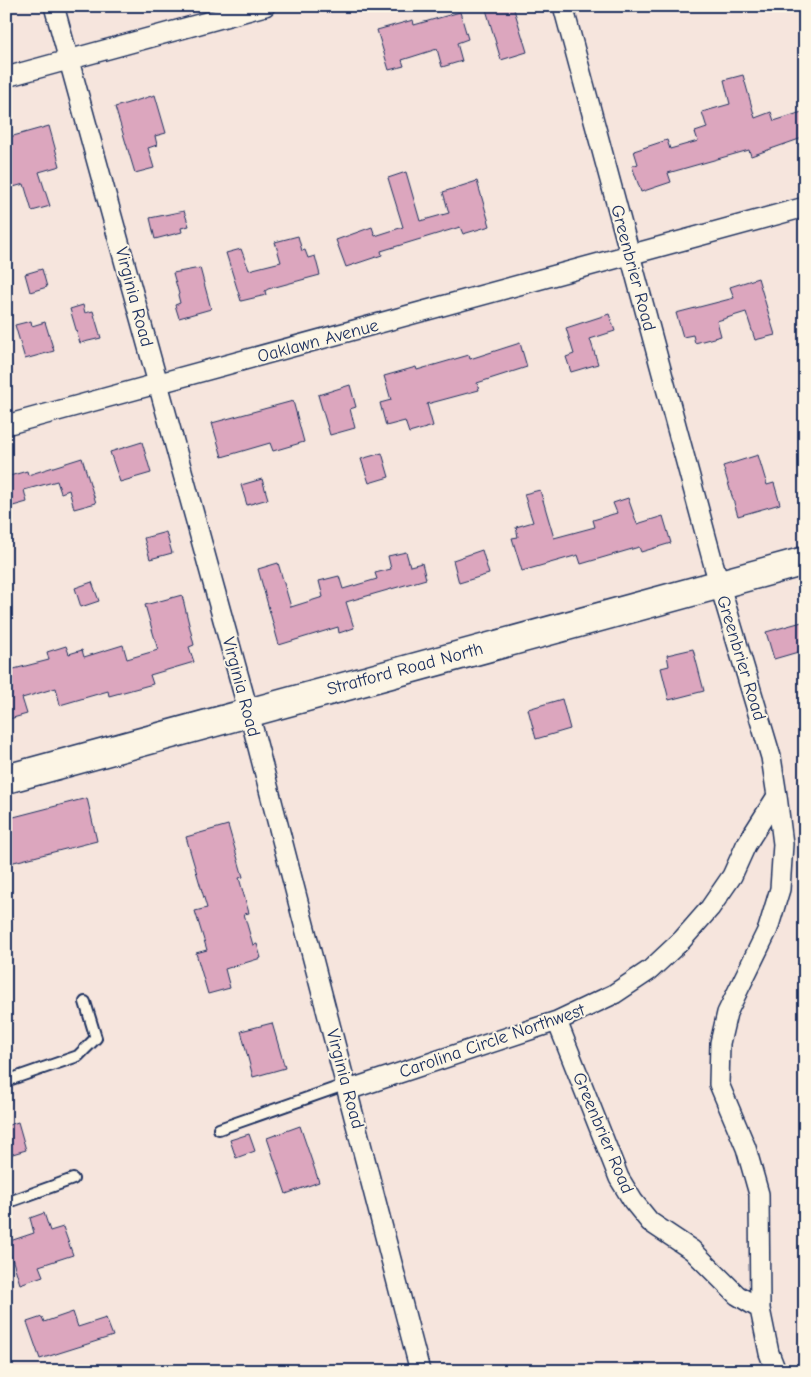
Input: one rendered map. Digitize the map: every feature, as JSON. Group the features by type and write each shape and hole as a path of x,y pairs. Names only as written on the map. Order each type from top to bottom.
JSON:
{"main road":[{"name":"Stratford Road North","path":"6,779 805,561"}],"street":[{"name":"Virginia Road","path":"54,6 248,712 420,1371"},
{"path":"6,78 265,6"},
{"name":"Greenbrier Road","path":"563,6 719,584 771,757 783,844 780,889 768,929 727,1013 720,1043 719,1084 746,1148 759,1194 760,1309 769,1353 776,1371"},
{"name":"Oaklawn Avenue","path":"6,425 805,207"},
{"name":"Carolina Circle Northwest","path":"347,1087 557,1021 614,994 650,970 682,940 710,908 732,876 746,846 777,796"},
{"name":"Greenbrier Road","path":"557,1021 619,1178 633,1202 650,1222 692,1250 737,1295 760,1309"}],"lane":[{"path":"6,1081 78,1056 96,1038 85,1002"},
{"path":"219,1129 347,1087"},
{"path":"6,1203 73,1179"}],"building":[{"path":"485,6 513,6 527,52 501,60"},
{"path":"460,12 468,39 457,43 462,61 442,67 437,49 402,60 404,66 389,70 377,30 413,20 414,25"},
{"path":"743,75 755,118 771,112 774,121 805,111 805,137 751,156 749,150 668,173 671,182 641,192 632,166 638,164 634,151 667,140 670,149 698,141 695,132 707,128 702,112 730,104 724,80"},
{"path":"155,95 166,133 155,136 157,145 148,148 154,168 135,173 115,107"},
{"path":"49,126 60,166 39,172 50,206 32,211 24,184 6,189 6,138"},
{"path":"406,172 420,221 449,213 443,192 477,181 490,226 463,234 460,227 381,251 382,255 346,267 336,240 372,227 375,236 403,227 388,178"},
{"path":"184,211 189,226 181,228 182,232 155,239 150,218"},
{"path":"298,236 302,251 305,250 308,258 315,256 320,275 268,289 265,291 266,295 241,301 226,253 241,249 249,270 281,262 275,242"},
{"path":"200,268 211,309 179,318 175,305 180,303 179,294 173,273"},
{"path":"42,269 47,287 30,292 25,274"},
{"path":"758,278 775,335 755,340 746,312 717,321 721,336 695,343 693,335 683,337 676,313 734,298 730,287"},
{"path":"83,305 85,313 93,311 101,338 80,343 70,309"},
{"path":"609,314 615,331 590,339 598,364 571,372 566,357 574,354 566,328"},
{"path":"31,321 32,326 45,322 54,351 25,359 15,325"},
{"path":"520,343 527,367 477,383 479,390 427,404 433,426 409,433 405,421 386,426 380,403 391,400 384,376 416,367 417,370 469,355 470,359"},
{"path":"350,385 356,407 350,409 355,428 330,435 318,395"},
{"path":"293,401 304,442 273,451 270,443 222,457 212,423"},
{"path":"142,442 151,473 120,482 110,452"},
{"path":"382,453 389,477 369,483 361,459"},
{"path":"758,455 767,485 774,483 780,504 738,516 723,466"},
{"path":"82,458 96,503 74,509 69,490 61,493 57,481 24,490 27,502 6,508 6,477 27,471 28,475"},
{"path":"262,479 268,499 247,505 241,485"},
{"path":"540,490 554,538 595,527 593,520 617,513 613,503 628,498 637,524 663,516 671,543 641,552 639,547 581,564 578,555 522,571 512,538 518,537 516,527 533,522 524,494"},
{"path":"166,532 172,553 150,559 144,538"},
{"path":"482,550 489,574 459,583 453,560"},
{"path":"406,552 410,566 422,563 426,579 346,602 354,628 339,633 338,627 279,645 258,569 278,563 291,607 323,597 319,581 339,576 343,589 377,579 375,573 391,569 388,556"},
{"path":"92,582 99,601 81,607 75,588"},
{"path":"182,595 194,645 189,647 194,662 150,675 153,684 109,696 108,691 60,705 56,688 22,698 27,714 6,720 6,671 49,660 47,652 66,646 69,654 82,650 84,657 123,645 127,659 158,650 145,605"},
{"path":"802,622 805,631 805,650 774,659 766,632"},
{"path":"693,649 704,691 669,700 661,668 669,666 667,655"},
{"path":"562,699 570,729 536,739 528,709"},
{"path":"87,798 97,841 10,863 6,847 6,819"},
{"path":"228,825 243,877 239,878 249,913 244,914 253,945 257,944 261,958 225,969 230,988 208,994 196,953 207,950 195,911 207,908 186,837"},
{"path":"272,1023 285,1068 253,1077 241,1031"},
{"path":"18,1122 26,1150 6,1156 6,1126"},
{"path":"300,1126 319,1182 286,1194 267,1138"},
{"path":"249,1134 255,1151 236,1158 230,1140"},
{"path":"44,1213 50,1231 63,1227 73,1255 39,1266 43,1276 20,1284 7,1242 34,1233 30,1218"},
{"path":"73,1312 78,1327 106,1318 113,1336 40,1359 27,1322 42,1317 44,1322"}]}
